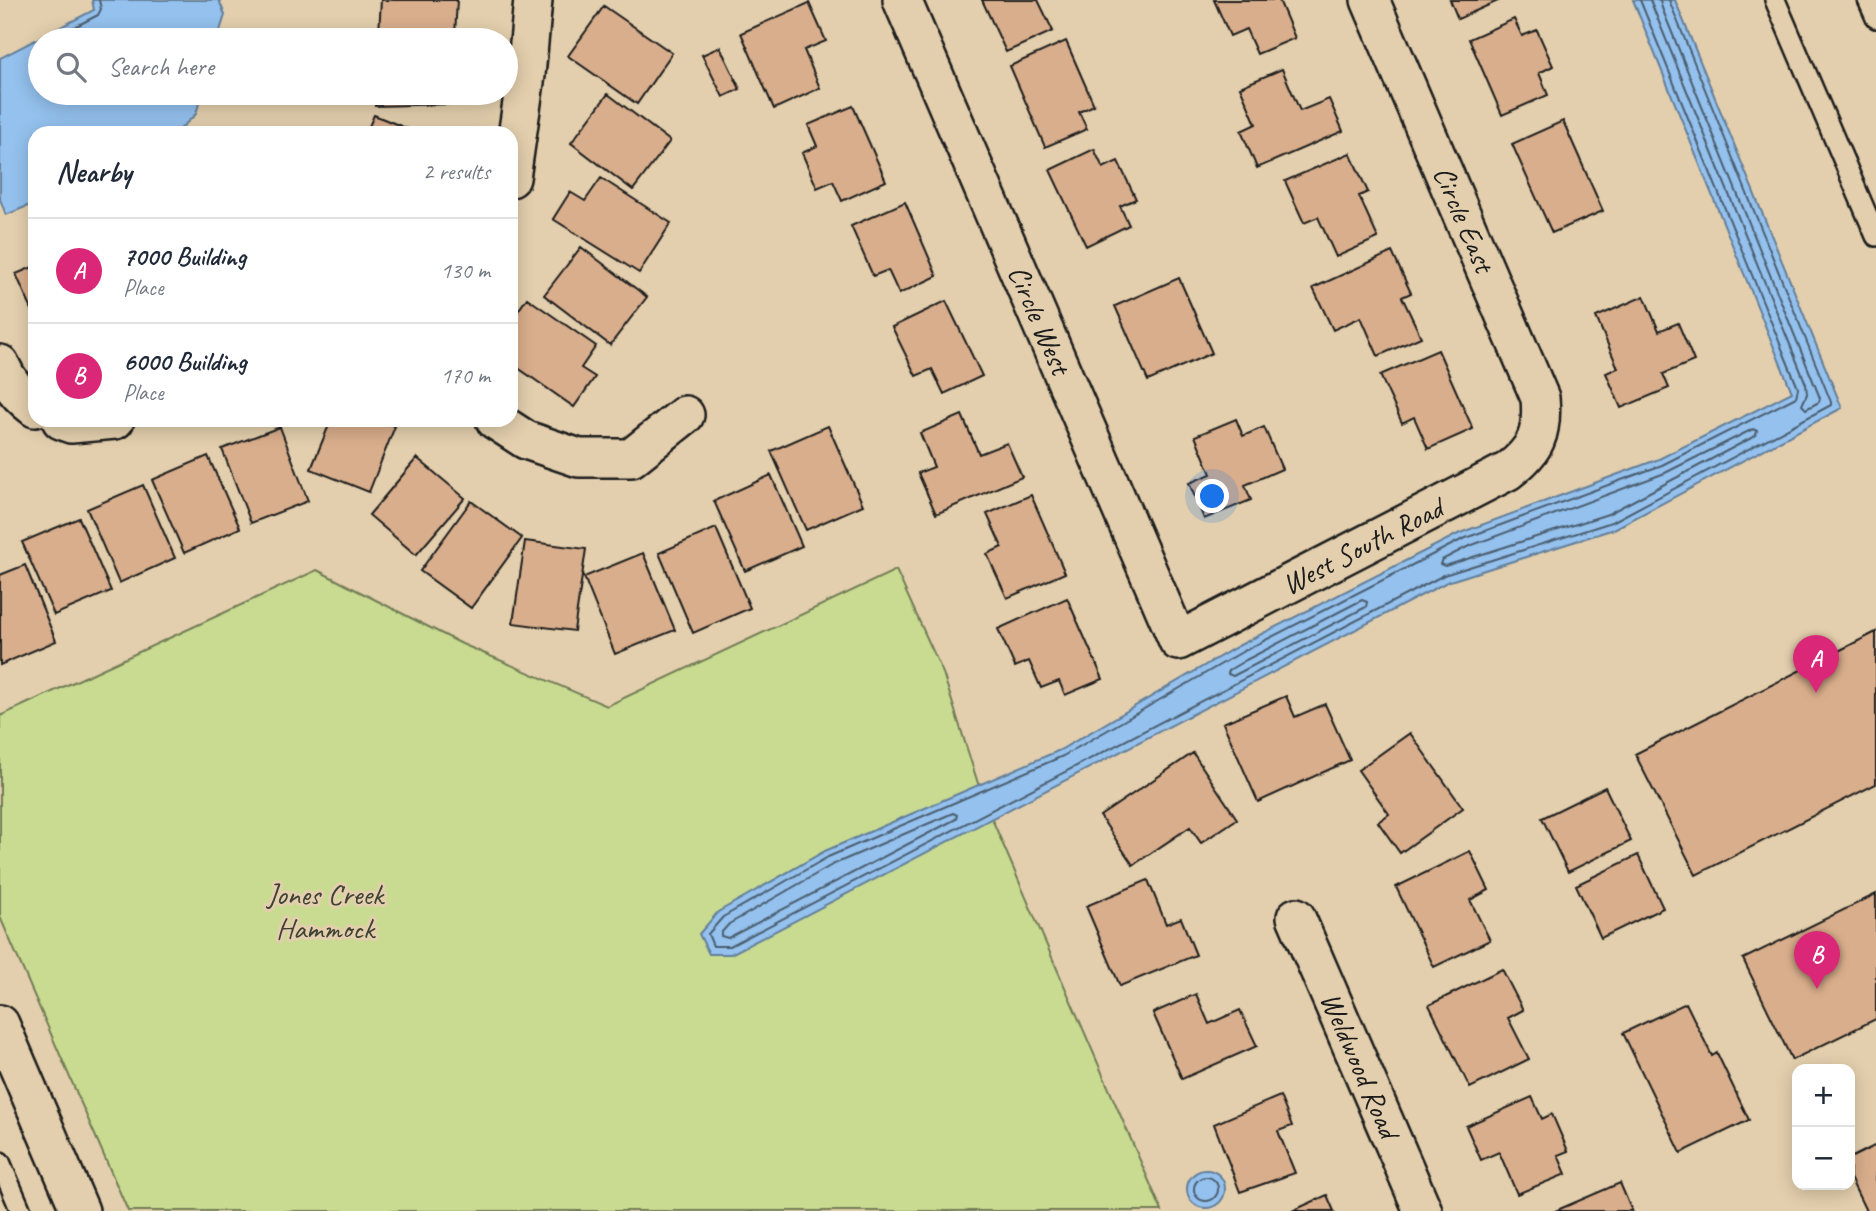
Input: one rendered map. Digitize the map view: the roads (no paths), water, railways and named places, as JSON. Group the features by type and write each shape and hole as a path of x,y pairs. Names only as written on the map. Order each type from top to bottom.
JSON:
{"street":[{"path":"518,130 533,0"},
{"name":"Circle West","path":"902,0 1178,641"},
{"name":"Circle East","path":"1370,0 1540,398 1542,419 1537,440"},
{"path":"0,364 20,397 28,403"},
{"path":"506,427 526,440 579,458 631,458 685,415"},
{"name":"West South Road","path":"1178,641 1508,471 1525,458 1537,440"},
{"name":"Weldwood Road","path":"1296,917 1423,1211"},
{"path":"0,1024 80,1211"}],"lane":[{"path":"1774,0 1876,236"},
{"path":"1868,0 1876,18"},
{"path":"0,1162 21,1211"}],"water":[{"path":"92,0 219,0 225,15 221,28 59,28 94,10"},
{"path":"1633,0 1675,0 1842,408 1614,529 1447,582 731,954 709,954 699,934 718,912 825,851 1060,750 1238,646 1460,533 1659,459 1792,392"},
{"path":"28,44 28,105 199,105 196,114 183,126 28,126 28,206 6,215 0,199 0,58"},
{"path":"1206,1170 1219,1176 1225,1189 1219,1202 1206,1208 1193,1202 1187,1189 1193,1176"}],"place":[{"name":"7000 Building","path":"1816,693"},
{"name":"6000 Building","path":"1817,989"}],"park label":[{"name":"Jones Creek Hammock","path":"325,911"}]}
